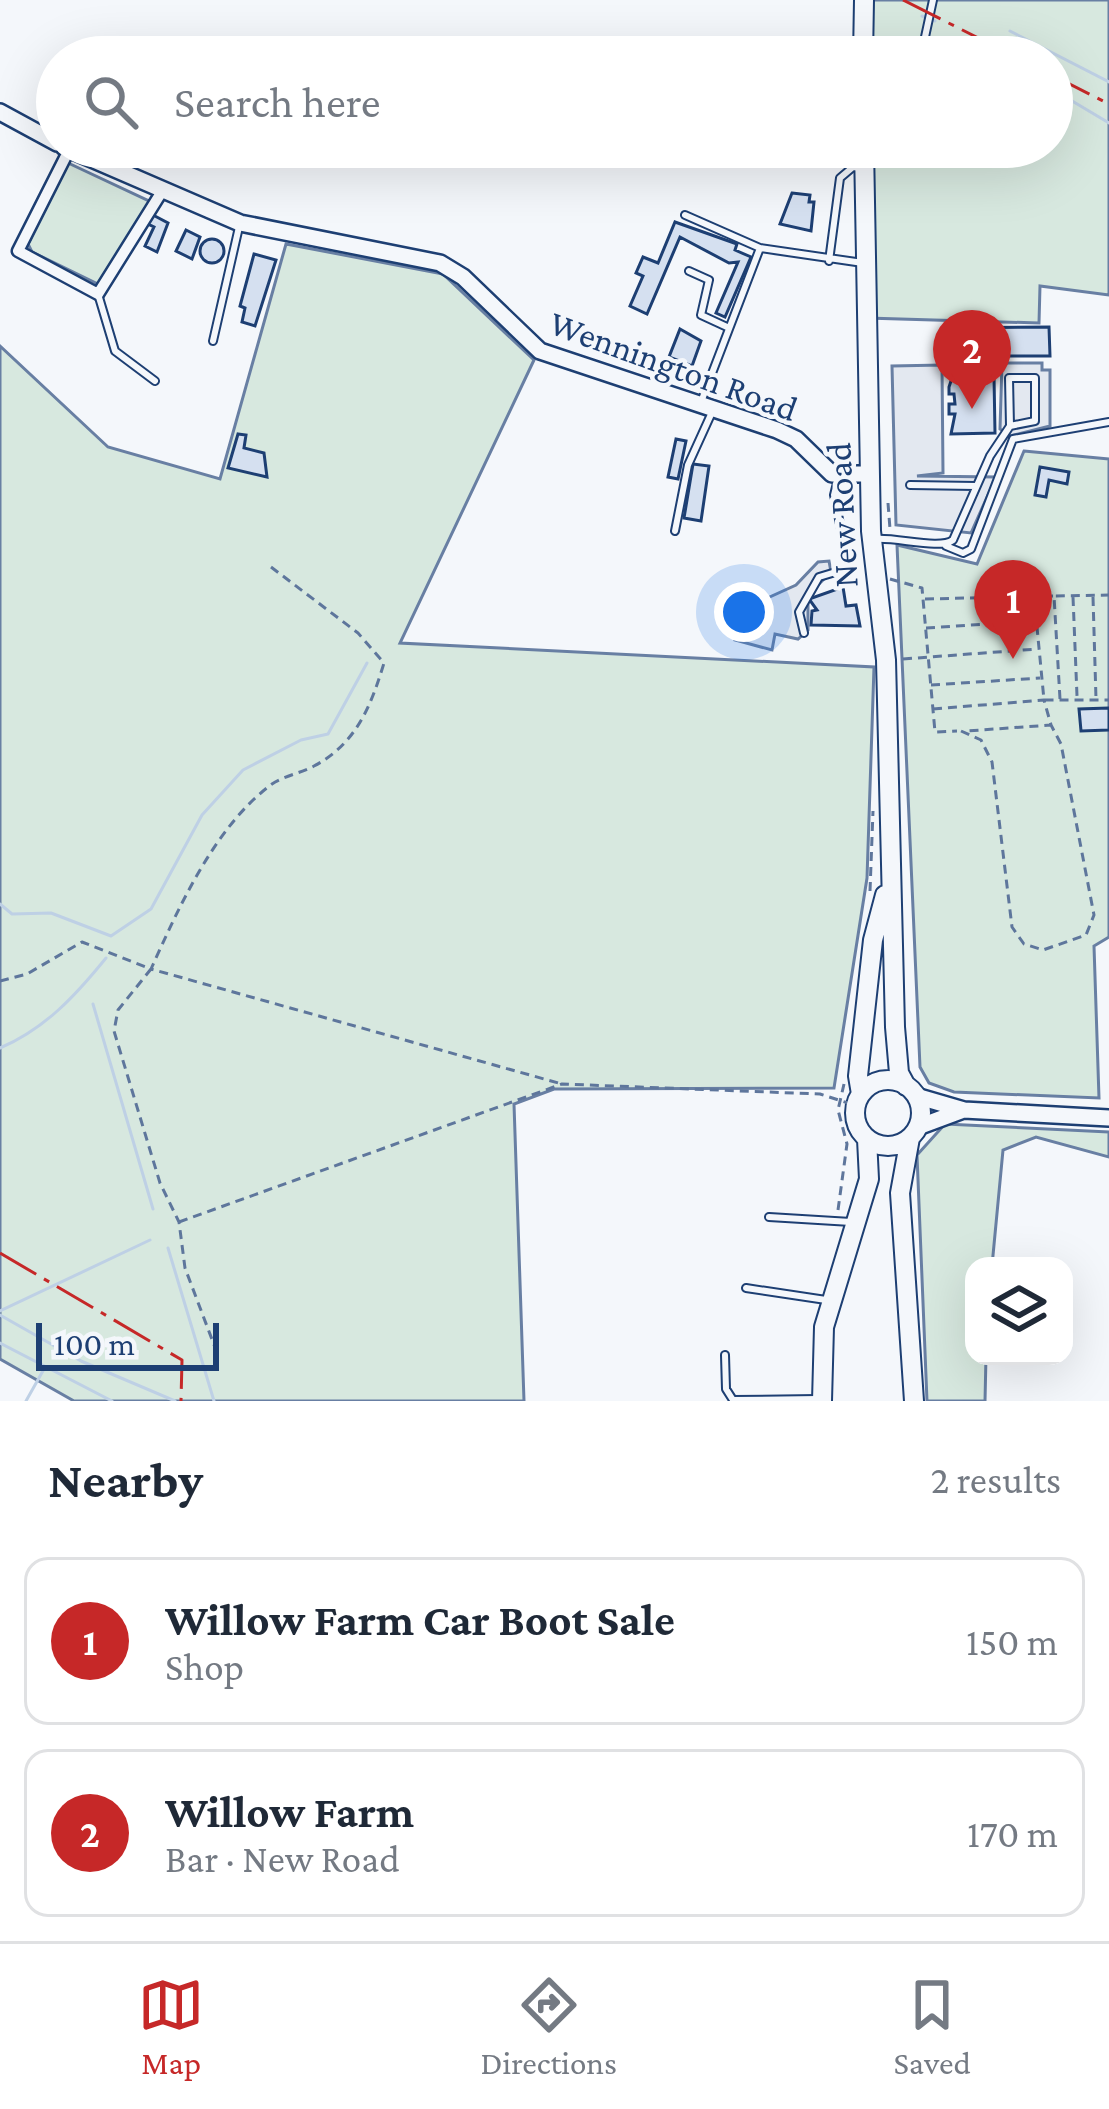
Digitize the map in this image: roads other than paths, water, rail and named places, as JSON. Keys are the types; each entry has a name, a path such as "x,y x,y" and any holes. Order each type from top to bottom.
{"main road":[{"path":"863,36 864,0"},
{"name":"Wennington Road","path":"0,112 36,131"},
{"name":"Wennington Road","path":"109,168 240,224 440,263 464,277 528,345 796,439 839,476"},
{"name":"New Road","path":"865,168 870,474 882,538 876,578 886,660 895,1027 899,1072 911,1091"},
{"path":"839,476 870,474"},
{"name":"New Road","path":"852,1100 873,940 890,879"},
{"path":"822,1400 829,1301 869,1179 867,1139 857,1125 852,1100 877,1082 964,1110 1109,1118"},
{"path":"911,1091 914,1132 900,1193 914,1401"},
{"path":"867,1139 889,1146 964,1110"}],"street":[{"path":"54,168 18,250 98,294 161,193"}],"lane":[{"path":"926,36 933,0"},
{"path":"829,261 840,178 852,168"},
{"path":"685,215 760,248 867,263"},
{"path":"213,341 240,224"},
{"path":"675,531 688,465 727,327 760,248"},
{"path":"689,271 709,280 701,315 727,327"},
{"path":"98,294 118,356 155,381"},
{"path":"946,546 1010,426 1009,378 1035,378 1035,421 1010,426"},
{"path":"882,538 946,546 963,553 971,549 1013,439 1109,422"},
{"path":"803,633 799,612 819,577 849,568 834,495 839,476"},
{"path":"910,485 976,486"},
{"path":"769,1217 855,1222"},
{"path":"746,1288 829,1301"},
{"path":"725,1355 726,1389 733,1400 822,1400"}],"waterway":[{"path":"922,16 935,21"},
{"path":"1010,31 1020,36"},
{"path":"1073,63 1109,82"},
{"path":"1073,102 1109,123"},
{"path":"0,904 12,914 51,913 111,936 151,909 202,815 243,770 301,740 328,734 367,663"},
{"path":"0,1048 59,1010 106,958"},
{"path":"93,1004 153,1209"},
{"path":"0,1311 150,1240"},
{"path":"168,1248 214,1401"},
{"path":"0,1315 81,1361 175,1401"},
{"path":"0,1343 112,1401"},
{"path":"26,1401 44,1369"}],"place":[{"name":"Willow Farm","path":"972,409"},
{"name":"Willow Farm Car Boot Sale","path":"1013,659"}]}
